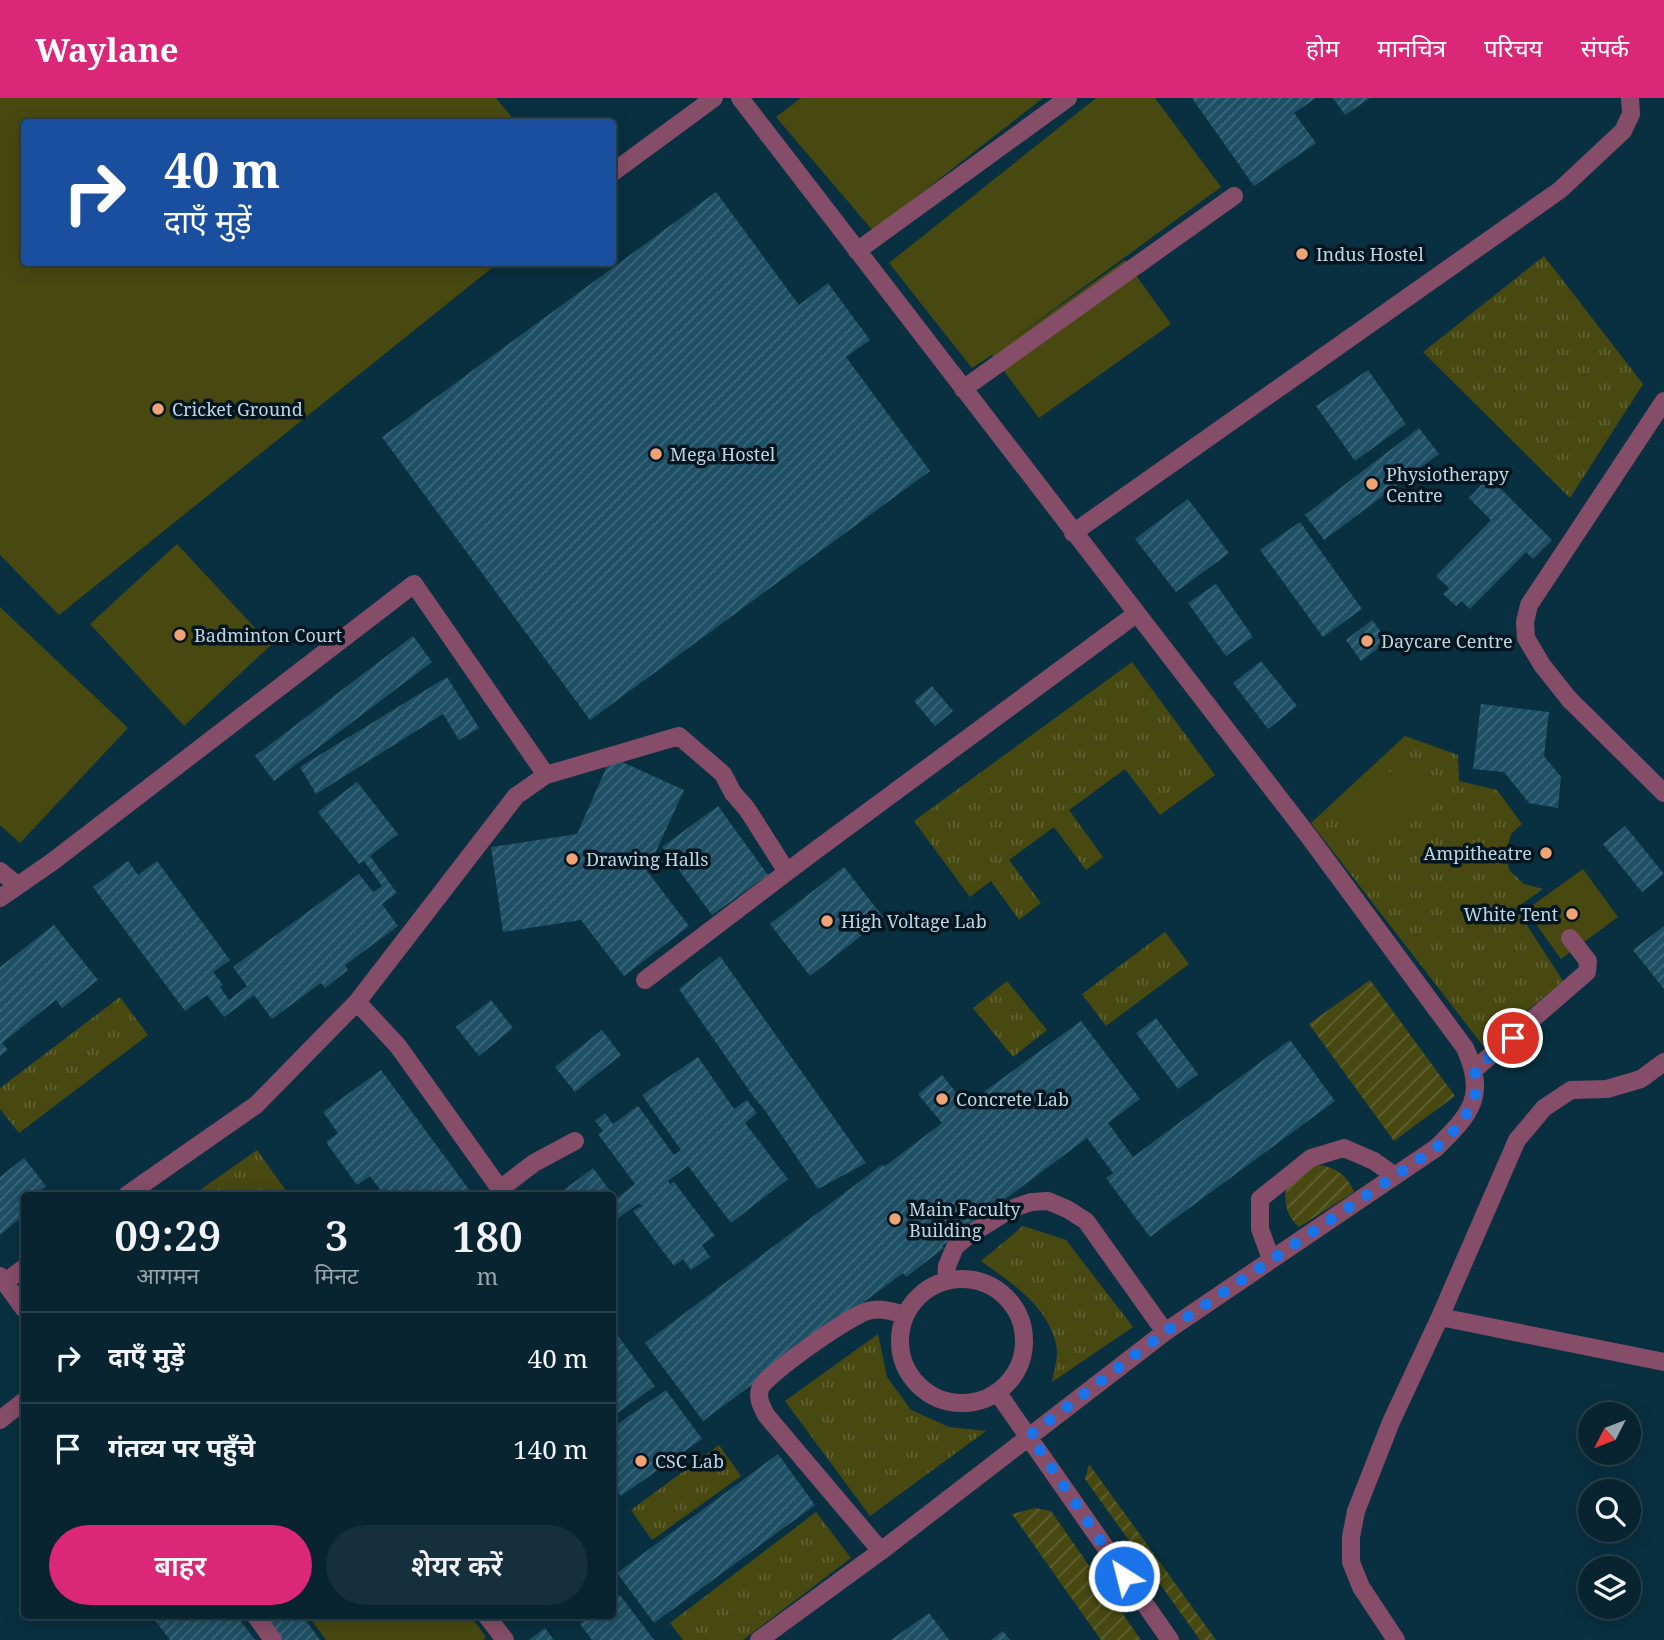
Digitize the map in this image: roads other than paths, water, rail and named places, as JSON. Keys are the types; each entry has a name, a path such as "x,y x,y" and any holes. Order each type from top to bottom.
{"street":[{"path":"616,170 714,98"},
{"path":"740,98 1318,849 1465,1048 1475,1069 1475,1098 1461,1124 1436,1148 1165,1332 881,1551 759,1640"},
{"path":"857,251 1068,98"},
{"path":"1073,533 1560,190 1623,131 1631,114 1630,98"},
{"path":"962,389 1234,196"},
{"path":"1664,401 1529,605 1525,622 1526,638 1542,666 1569,699 1664,793"},
{"path":"0,898 51,862 414,584 546,775"},
{"path":"645,980 1136,614"},
{"path":"131,1192 256,1105 357,1002 516,796 546,775 679,736 723,774 787,872"},
{"path":"0,871 17,885"},
{"path":"1475,1069 1587,972 1588,961 1570,938"},
{"path":"357,1002 398,1046 500,1189 534,1163 575,1141"},
{"path":"1396,1640 1361,1587 1351,1562 1350,1537 1356,1511 1371,1470 1517,1140 1544,1108 1571,1090 1606,1089 1641,1079 1664,1062"},
{"path":"1271,1259 1260,1229 1260,1199 1311,1158 1344,1148 1374,1161 1395,1176"},
{"path":"946,1280 947,1266 955,1247 969,1235 1011,1209 1031,1202 1048,1201 1067,1209 1086,1222 1165,1332"},
{"path":"21,1270 2,1279 21,1305"},
{"path":"963,1278 981,1282 997,1290 1010,1302 1019,1317 1023,1333 1019,1366 1010,1381 982,1400 949,1402 932,1395 917,1384 906,1368 900,1351 900,1332 905,1315 915,1299 929,1287 946,1280 963,1278"},
{"path":"881,1551 766,1415 759,1395 761,1387 782,1368 823,1337 864,1312 876,1309 905,1315"},
{"path":"1440,1317 1664,1362"},
{"path":"997,1392 1030,1435 1094,1533 1170,1640"},
{"path":"0,1420 21,1403"},
{"path":"258,1619 273,1640"},
{"path":"489,1619 505,1640"}],"place":[{"name":"Indus Hostel","path":"1302,254"},
{"name":"Cricket Ground","path":"158,409"},
{"name":"Mega Hostel","path":"656,454"},
{"name":"Physiotherapy Centre","path":"1372,484"},
{"name":"Badminton Court","path":"180,635"},
{"name":"Daycare Centre","path":"1367,641"},
{"name":"Ampitheatre","path":"1546,853"},
{"name":"Drawing Halls","path":"572,859"},
{"name":"White Tent","path":"1572,914"},
{"name":"High Voltage Lab","path":"827,921"},
{"name":"Concrete Lab","path":"942,1099"},
{"name":"Main Faculty Building","path":"895,1219"},
{"name":"CSC Lab","path":"641,1461"}]}
